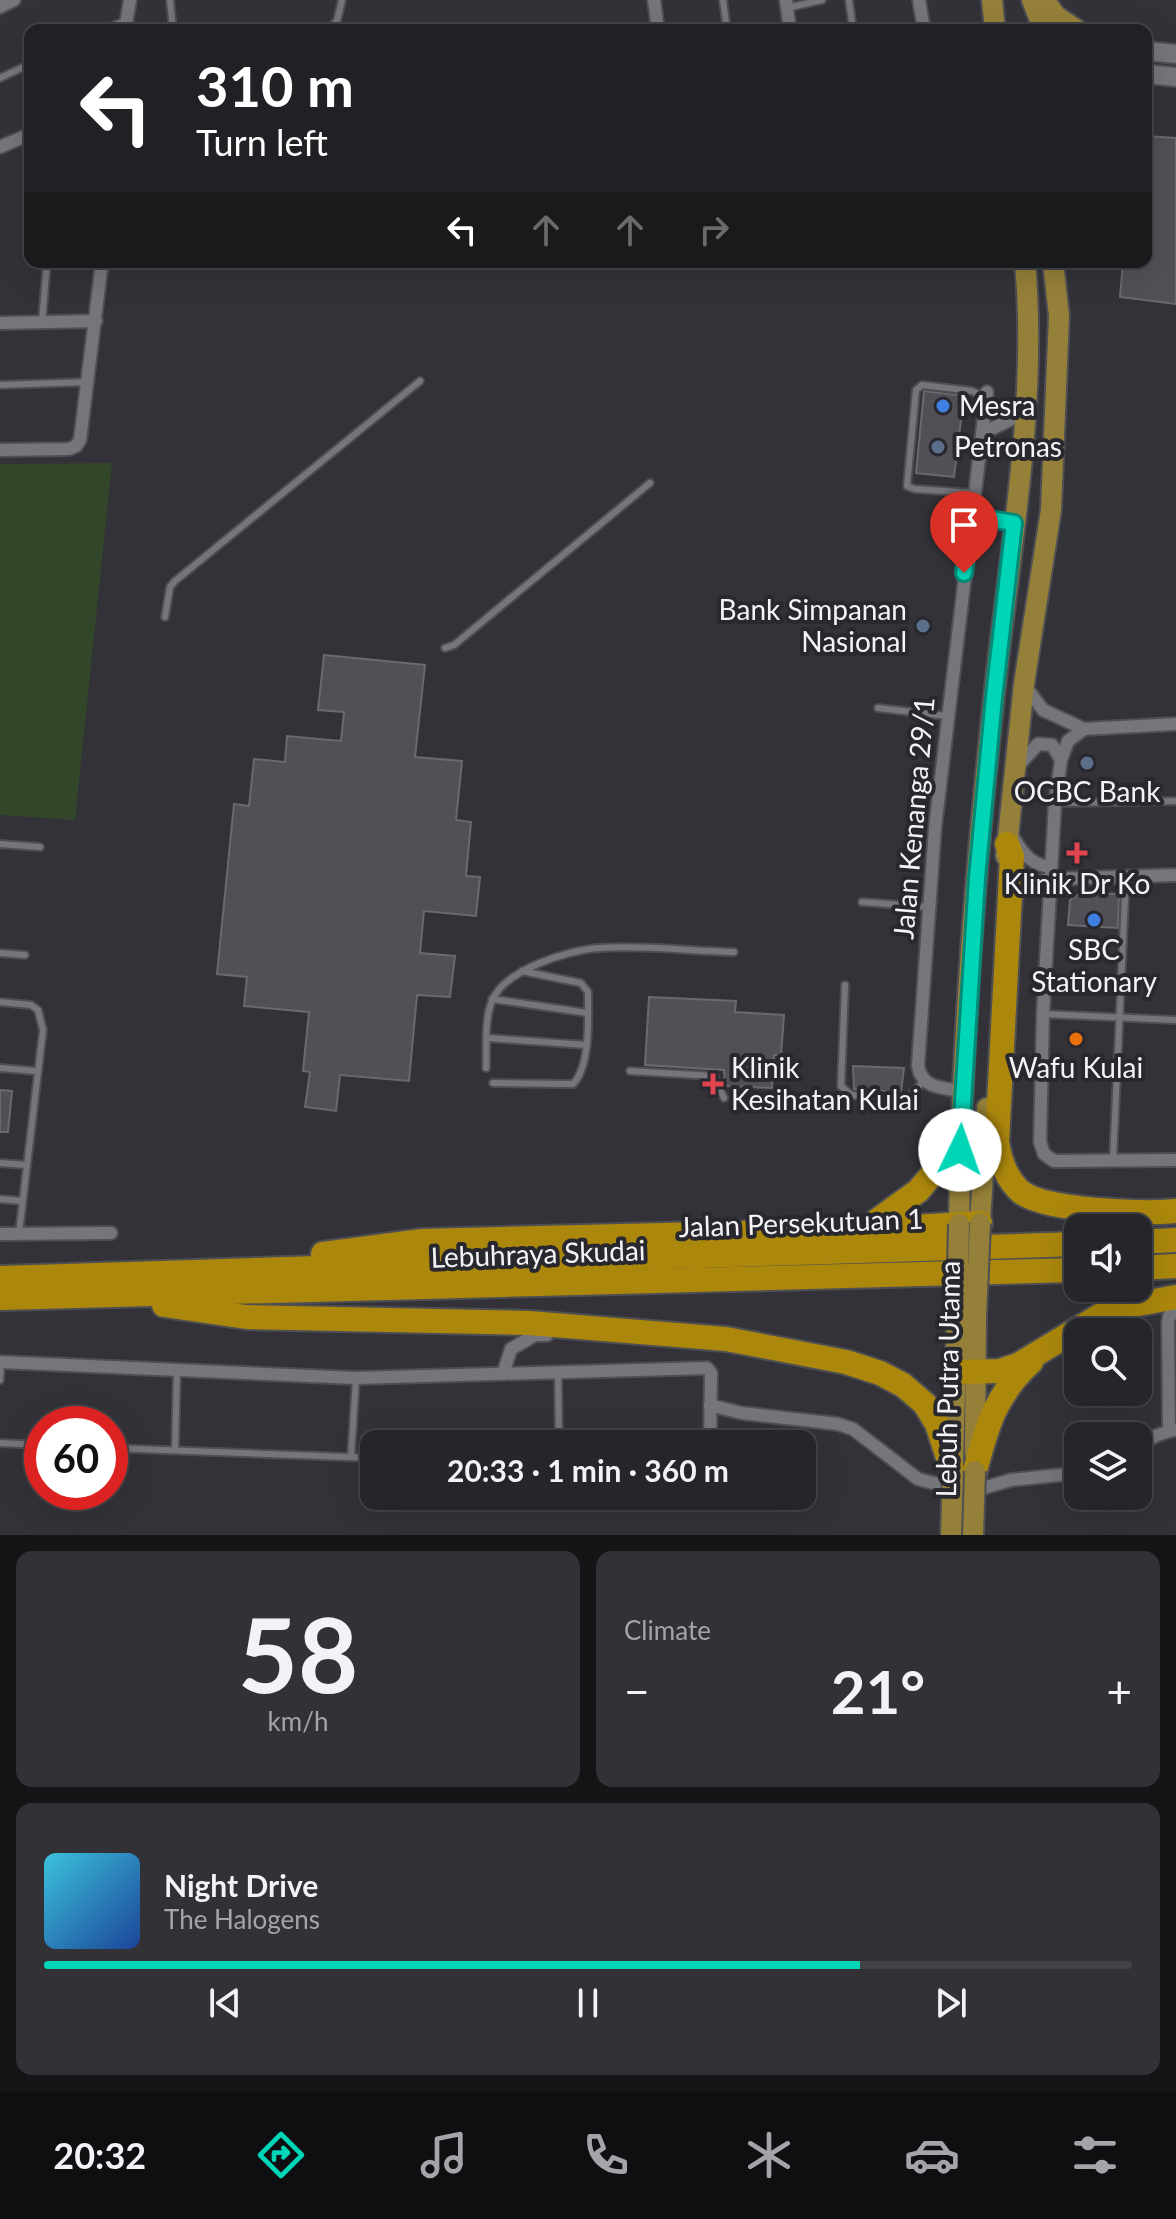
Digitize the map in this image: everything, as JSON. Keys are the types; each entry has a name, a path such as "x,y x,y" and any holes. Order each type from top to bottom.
{"highway":[{"path":"1008,837 1012,856 1011,906 997,1142 1000,1161 1008,1177 1022,1193 1062,1206 1176,1211"},
{"path":"864,1230 918,1191 941,1164 960,1125"},
{"path":"0,1278 190,1272 422,1241 864,1230 970,1224"},
{"path":"1152,1241 1176,1240"},
{"name":"Jalan Persekutuan 1","path":"190,1272 1064,1244"},
{"path":"1152,1267 1176,1266"},
{"name":"Lebuhraya Skudai","path":"0,1298 1064,1270"},
{"path":"103,1296 246,1317 529,1323 726,1339 846,1362 880,1373 903,1385 925,1404 964,1472"},
{"path":"966,1373 1000,1371 1018,1365 1111,1309 1175,1307"},
{"path":"964,1472 991,1415 1012,1380 1048,1347"}],"main road":[{"path":"1032,0 1042,24"},
{"path":"1044,0 1056,16 1068,24"},
{"path":"970,1224 960,1125 978,864 1026,412 1030,319 1026,268"},
{"path":"970,1224 1014,770 1051,510 1059,316 1054,268"},
{"name":"Lebuh Putra Utama","path":"970,1224 964,1472 973,1535"},
{"name":"Lebuh Putra Utama","path":"951,1535 964,1472"}],"street":[{"path":"0,7 14,0"},
{"path":"126,24 130,0"},
{"path":"654,0 657,24"},
{"path":"919,0 923,24"},
{"path":"786,4 789,24"},
{"path":"1152,52 1176,54"},
{"path":"1152,75 1176,77"},
{"path":"0,147 24,137"},
{"path":"0,450 69,449 80,440 101,268"},
{"path":"0,323 96,321"},
{"name":"Jalan Kenanga 29/1","path":"924,1081 918,1065 929,907 947,716 987,395"},
{"path":"983,433 1026,412"},
{"path":"971,516 1014,523"},
{"path":"1024,684 1043,710 1084,729 1176,724"},
{"path":"1084,729 1068,741 1061,760 1055,803 1043,1014 1040,1142 1044,1154 1054,1161 1176,1160"},
{"path":"1014,770 1038,744 1052,745 1061,760"},
{"path":"1008,837 1029,859 1051,873 1176,875"},
{"path":"1011,906 1018,893 1051,873"},
{"path":"924,1081 935,1087 963,1091"},
{"path":"0,1234 111,1233"},
{"path":"1152,1438 1172,1430 1172,1359 1168,1323 1175,1307"},
{"path":"503,1374 511,1349 535,1335 666,1335"},
{"path":"0,1362 356,1378 707,1368 711,1373 710,1430"},
{"path":"710,1405 741,1413 838,1424 853,1429 918,1479 961,1490 1011,1480 1064,1474"}],"lane":[{"path":"170,0 172,24"},
{"path":"334,24 342,0"},
{"path":"723,0 726,24"},
{"path":"786,4 822,0"},
{"path":"849,0 852,24"},
{"path":"0,78 24,67"},
{"path":"42,322 46,268"},
{"path":"165,617 170,587 175,581 420,381"},
{"path":"0,385 88,382"},
{"path":"974,493 907,486 916,390 922,385 987,395"},
{"path":"445,648 454,645 650,483"},
{"path":"878,708 947,716"},
{"path":"1055,803 1176,801"},
{"path":"0,844 40,847"},
{"path":"1113,1162 1126,876"},
{"path":"862,902 929,907"},
{"path":"486,1068 492,999 506,981 522,971 597,948 734,952"},
{"path":"0,953 25,955"},
{"path":"493,1083 573,1084 579,1077 587,1045 588,992 581,983 522,971"},
{"path":"845,985 841,1086 844,1091 851,1095 900,1100 908,1097 924,1081"},
{"path":"492,999 588,1013"},
{"path":"0,1002 31,1005 38,1010 43,1030 19,1234"},
{"path":"1043,1014 1176,1020"},
{"path":"488,1038 587,1045"},
{"path":"0,1068 36,1071"},
{"path":"630,1071 714,1076 724,1098"},
{"path":"0,1163 27,1165"},
{"path":"0,1199 22,1201"},
{"path":"0,1362 0,1380"},
{"path":"175,1450 177,1370"},
{"path":"558,1373 559,1430"},
{"path":"351,1457 356,1378"},
{"path":"0,1443 24,1444"},
{"path":"128,1449 360,1457"}],"green space":[{"path":"112,463 75,820 0,815 0,464"}],"building":[{"path":"1152,136 1176,138 1176,304 1120,297 1122,268 1152,268"},
{"name":"Petronas","path":"924,391 964,396 954,477 916,473"},
{"path":"324,655 425,665 415,757 462,761 456,820 471,822 466,876 480,877 476,916 424,911 420,953 455,956 450,997 417,995 409,1081 340,1075 336,1111 305,1107 310,1072 303,1071 309,1012 244,1006 247,977 217,974 234,804 249,806 254,759 285,762 287,736 341,741 344,712 318,710"},
{"path":"1081,893 1119,894 1118,928 1068,925 1070,900"},
{"path":"649,997 736,1001 735,1012 784,1015 781,1055 774,1055 772,1088 725,1086 724,1070 645,1065"},
{"path":"853,1066 904,1068 901,1093 854,1089"},
{"path":"0,1090 12,1091 8,1132 0,1132"}],"place":[{"name":"Mesra","path":"943,406"},
{"name":"Petronas","path":"938,447"},
{"name":"Bank Simpanan Nasional","path":"923,626"},
{"name":"OCBC Bank","path":"1087,763"},
{"name":"Klinik Dr Ko","path":"1077,853"},
{"name":"SBC Stationary","path":"1094,920"},
{"name":"Wafu Kulai","path":"1076,1039"},
{"name":"Klinik Kesihatan Kulai","path":"713,1084"}],"route":[{"path":"960,1150 977,878 1014,523 971,516 964,573"}]}
